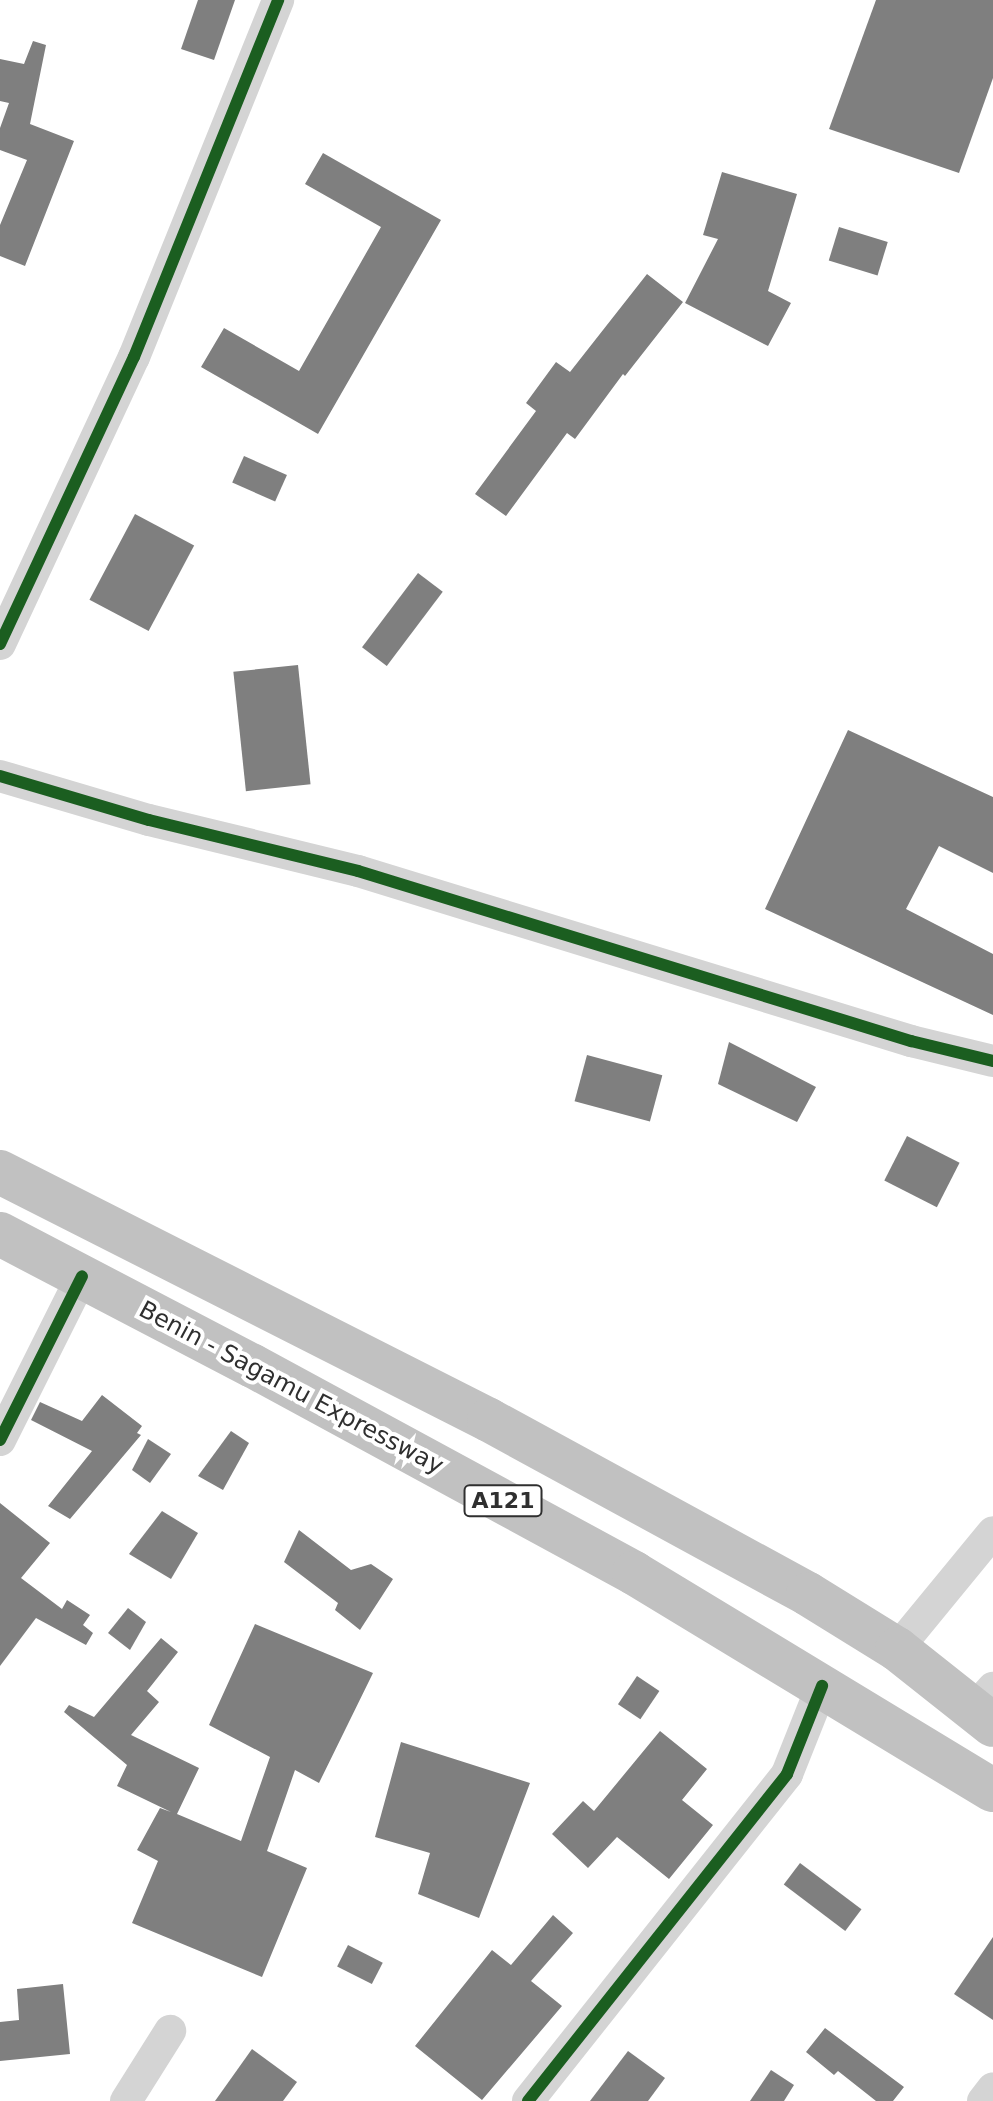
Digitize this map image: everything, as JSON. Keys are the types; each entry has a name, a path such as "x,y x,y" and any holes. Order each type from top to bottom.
{"highway":[{"name":"A121","path":"0,1172 489,1420 808,1594 986,1707"},
{"name":"Benin - Sagamu Expressway","path":"0,1234 634,1573 993,1790"}],"street":[{"path":"0,644 134,357 278,0"},
{"path":"0,776 149,820 358,871 911,1041 993,1061"},
{"path":"0,1440 82,1276"},
{"path":"897,1649 993,1532"},
{"path":"528,2101 787,1774 822,1686"},
{"path":"126,2101 170,2031"},
{"path":"983,2101 993,2088"}],"building":[{"path":"198,0 235,0 214,60 181,49"},
{"path":"876,0 993,0 993,78 959,173 829,129"},
{"path":"33,41 46,45 30,124 74,141 25,266 0,256 0,225 27,160 0,150 0,128 9,103 0,101 0,59 24,64"},
{"path":"323,153 441,220 318,434 201,367 224,328 299,371 381,227 305,184"},
{"path":"722,172 797,194 768,291 791,303 768,346 685,303 718,239 703,235"},
{"path":"839,227 888,242 878,275 829,260"},
{"path":"647,274 683,302 625,376 623,374 575,439 567,433 506,516 475,494 536,411 526,403 556,362 570,372"},
{"path":"244,456 287,475 275,502 232,482"},
{"path":"135,514 194,545 149,631 89,600"},
{"path":"418,573 443,592 387,666 362,647"},
{"path":"298,665 311,784 246,791 233,672"},
{"path":"848,730 993,797 993,873 939,846 906,909 993,954 993,1015 765,909"},
{"path":"729,1042 816,1087 797,1122 718,1084"},
{"path":"587,1055 662,1075 650,1122 575,1101"},
{"path":"907,1136 960,1163 937,1207 884,1181"},
{"path":"102,1395 142,1426 137,1433 141,1435 70,1519 48,1506 92,1451 31,1420 40,1402 82,1421"},
{"path":"231,1431 249,1443 223,1490 198,1476"},
{"path":"148,1439 171,1454 150,1483 132,1470"},
{"path":"0,1503 50,1543 21,1578 62,1609 67,1600 90,1615 83,1625 93,1633 86,1645 36,1618 0,1666"},
{"path":"162,1511 198,1533 171,1579 129,1554"},
{"path":"299,1530 351,1570 371,1564 393,1579 360,1630 335,1610 338,1603 284,1562"},
{"path":"128,1608 146,1622 130,1650 108,1633"},
{"path":"255,1624 373,1673 319,1783 295,1770 267,1851 307,1868 262,1977 132,1923 158,1861 137,1850 160,1808 171,1812 117,1786 127,1765 64,1712 69,1705 94,1717 161,1638 178,1652 147,1691 159,1702 131,1735 199,1768 177,1814 241,1841 270,1757 209,1725"},
{"path":"637,1676 659,1691 640,1719 618,1704"},
{"path":"660,1731 707,1769 682,1800 713,1825 669,1879 617,1837 588,1868 552,1834 583,1801 594,1811"},
{"path":"401,1742 530,1783 479,1918 418,1894 430,1853 375,1837"},
{"path":"800,1863 861,1909 845,1931 784,1885"},
{"path":"553,1915 573,1933 531,1981 562,2006 482,2100 415,2046 492,1950 511,1965"},
{"path":"993,1937 993,2020 954,1994"},
{"path":"348,1945 383,1963 372,1984 337,1966"},
{"path":"63,1984 70,2054 0,2061 0,2022 19,2020 17,1989"},
{"path":"825,2028 904,2087 893,2101 876,2101 838,2071 834,2075 806,2052"},
{"path":"252,2049 297,2082 283,2101 215,2101"},
{"path":"628,2051 665,2078 648,2101 590,2101"},
{"path":"771,2070 794,2085 784,2101 750,2101"}],"cycle path":[{"path":"0,644 134,357 278,0"},
{"path":"0,776 149,820 358,871 911,1041 993,1061"},
{"path":"0,1440 82,1276"},
{"path":"528,2101 787,1774 822,1686"}]}
